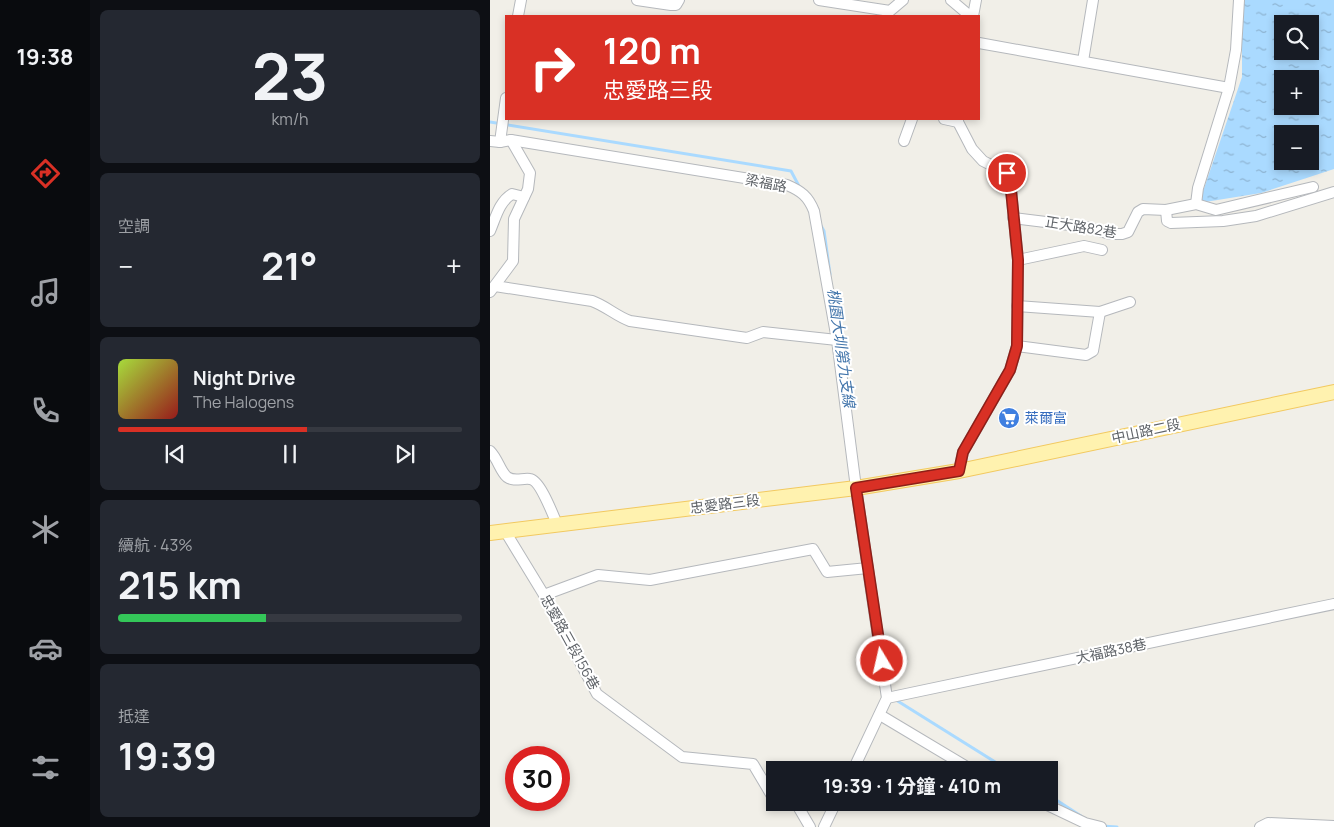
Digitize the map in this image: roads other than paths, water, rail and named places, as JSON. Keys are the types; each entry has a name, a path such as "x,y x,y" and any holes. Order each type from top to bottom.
{"main road":[{"name":"中山路二段","path":"959,471 1334,392"},
{"name":"忠愛路三段","path":"490,533 858,488 959,471"}],"street":[{"path":"518,15 521,0"},
{"path":"637,0 671,5 676,5 680,0"},
{"path":"819,0 890,11 903,0"},
{"path":"951,0 970,15"},
{"path":"971,15 976,0"},
{"path":"1083,61 1093,0"},
{"path":"1196,204 1198,188 1229,88 1236,50 1239,0"},
{"path":"980,43 1229,88"},
{"path":"495,142 505,102"},
{"path":"904,141 912,120"},
{"path":"958,120 972,149 983,161 1007,173 1010,180 1018,260 1017,346 1010,370 963,452 959,471"},
{"path":"492,289 513,262 514,219 528,189 530,173 512,140"},
{"name":"梁福路","path":"495,142 512,140 787,186 801,192 810,200 814,211 837,340 887,698"},
{"path":"1314,187 1216,210 1196,204 1166,210 1167,221 1170,223 1223,221 1256,216 1334,192"},
{"path":"490,231 500,206 509,195 524,197"},
{"name":"正大路82巷","path":"1013,218 1086,227 1110,234 1122,234 1128,232 1138,212 1143,210 1166,210"},
{"path":"1018,260 1084,246 1102,250"},
{"path":"492,289 592,301 604,306 621,318 630,321 746,338 763,332 837,340"},
{"path":"1016,306 1100,312 1130,302"},
{"path":"1017,346 1086,355 1093,351 1100,312"},
{"path":"490,451 497,458 504,475 510,479 530,479 537,483 558,524"},
{"name":"忠愛路三段156巷","path":"505,531 544,595 597,694 682,757 753,764 766,786"},
{"path":"544,595 598,575 650,580 813,549 827,572 868,568"},
{"name":"大福路38巷","path":"887,698 1334,604"},
{"path":"857,761 887,698"},
{"path":"880,715 957,761"},
{"path":"1058,810 1085,823 1101,827"},
{"path":"801,811 810,827"},
{"path":"824,827 832,811"},
{"path":"1260,827 1268,823 1334,826"}],"water":[{"path":"1242,0 1334,0 1334,169 1261,193 1199,203 1242,77"}],"waterway":[{"name":"桃園大圳第九支線","path":"490,122 791,171 800,188"},
{"name":"桃園大圳第九支線","path":"820,224 824,231 830,274"},
{"name":"桃園大圳第九支線","path":"896,700 994,761"},
{"name":"桃園大圳第九支線","path":"1058,801 1081,816"},
{"name":"桃園大圳第九支線","path":"1102,826 1117,827"}],"place":[{"name":"萊爾富","path":"1009,418"}]}
